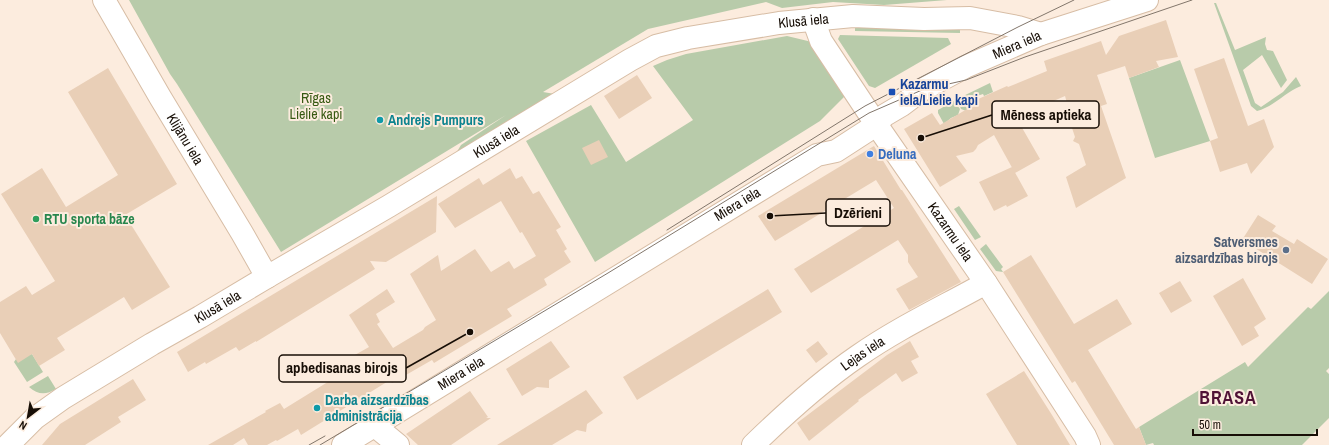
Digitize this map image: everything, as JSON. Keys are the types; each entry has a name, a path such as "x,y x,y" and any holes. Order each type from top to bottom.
{"street":[{"name":"Klijānu iela","path":"104,0 160,97 242,232 267,277"},
{"name":"Miera iela","path":"343,445 377,435 817,155 836,151 863,134 885,115 928,87 965,67 1041,34 1147,0"},
{"name":"Klusā iela","path":"8,445 35,418 63,398 152,344 389,206 630,60 656,46 688,38 728,31 813,19 853,16 924,19 970,18 1018,27 1041,34"},
{"name":"Kazarmu iela","path":"813,19 821,41 876,124 986,283 1085,436 1089,445"},
{"name":"Lejas iela","path":"753,445 821,383 858,356 887,338 986,283"},
{"path":"377,435 398,445"}],"green space":[{"name":"Rīgas Lielie kapi","path":"129,0 947,0 884,5 833,2 782,8 766,2 648,29 543,92 555,94 452,160 461,145 506,115 281,252 170,74"},
{"path":"1214,3 1216,3 1235,50 1266,37 1265,44 1267,50 1273,51 1287,80 1281,88 1262,55 1243,70 1255,103 1261,107 1283,92 1296,77 1301,86 1263,109 1257,111 1251,106"},
{"path":"855,26 960,30 960,33 855,31"},
{"path":"840,35 948,38 951,44 875,88 869,86 838,39"},
{"path":"787,36 812,42 847,94 820,121 595,262 526,141 591,105 626,162 693,120 653,66 686,54"},
{"path":"1180,60 1210,141 1155,158 1129,78"},
{"path":"990,83 993,92 984,96 983,94 977,96 974,98 975,101 965,105 969,112 961,109 957,99"},
{"path":"954,101 960,109 958,115 951,118 944,124 938,110"},
{"path":"959,206 981,237 975,240 954,209"},
{"path":"986,244 1003,267 1001,269 1003,272 996,271 980,249"},
{"path":"1329,291 1329,368 1326,371 1329,374 1329,418 1302,445 1154,445 1153,443 1146,445 1139,427 1245,362 1248,367 1308,307 1311,309"},
{"path":"32,354 43,372 27,382 14,362 16,359"},
{"path":"48,376 56,389 45,393 39,393 29,387"}],"building":[{"path":"1166,20 1178,57 1156,61 1159,67 1129,78 1125,66 1097,75 1107,104 1101,106 1126,178 1076,208 1066,177 1086,165 1079,144 1073,141 1075,137 1071,125 1073,124 1065,96 1026,113 1026,115 1017,119 1040,159 1015,173 994,135 978,145 973,152 956,156 967,171 940,187 904,129 932,113 940,125 967,109 965,105 1007,86 1008,87 1047,71 1044,61 1101,41 1106,55 1119,36"},
{"path":"1224,58 1248,126 1264,119 1274,147 1251,174 1247,163 1220,172 1210,141 1218,138 1194,69"},
{"path":"108,68 177,184 125,215 170,287 132,310 124,297 57,338 65,350 39,366 32,354 18,363 0,333 0,302 26,286 32,295 55,281 1,194 42,168 66,207 118,175 68,92"},
{"path":"637,75 652,98 619,119 604,96"},
{"path":"599,140 608,157 591,165 582,148"},
{"path":"874,146 961,282 909,310 896,289 918,277 908,262 908,255 898,240 811,293 794,269 894,208 876,180 775,241 758,216"},
{"path":"1012,167 1028,196 1007,207 1006,205 994,211 979,182"},
{"path":"510,168 516,179 522,176 533,194 539,191 561,227 556,230 567,249 564,251 571,262 544,279 547,285 507,309 512,316 434,363 432,360 392,383 390,380 301,435 298,429 267,445 248,445 244,438 233,445 208,445 280,403 284,409 331,380 330,377 350,367 346,360 369,347 349,315 387,289 395,302 376,314 380,322 377,324 393,348 423,330 436,320 410,274 438,255 441,271 475,249 491,272 509,261 514,269 536,256 501,201 455,228 438,204 479,178 483,185"},
{"path":"437,196 436,232 386,262 370,261 375,269 256,342 239,351 236,347 206,364 205,362 188,372 177,352"},
{"name":"Satversmes aizsardzības birojs","path":"1258,215 1276,226 1272,231 1294,244 1297,239 1328,259 1312,284 1242,240"},
{"path":"1031,255 1074,324 1117,299 1132,324 1088,350 1136,429 1139,427 1146,445 1114,445 1075,381 1072,383 1003,272"},
{"path":"1243,278 1266,319 1254,327 1259,336 1242,346 1213,296"},
{"path":"1180,281 1192,301 1171,313 1159,293"},
{"path":"768,289 782,312 637,400 623,377"},
{"path":"551,341 570,367 549,380 549,388 537,387 522,396 506,369"},
{"path":"818,341 828,354 816,363 806,350"},
{"path":"910,341 919,357 911,361 918,373 902,382 896,373 858,400 859,401 809,441 797,423 887,355"},
{"path":"1024,371 1070,445 1017,445 986,394"},
{"path":"133,379 146,400 118,417 121,422 85,445 42,445 60,424"},
{"path":"586,390 603,413 587,424 586,432 577,430 552,445 497,445"},
{"path":"470,391 488,417 486,418 491,418 451,445 418,445 406,434"}],"tram line":[{"path":"667,230 865,106 1018,27 1074,0"},
{"path":"320,445 608,273 869,113 922,90 966,80 1025,57 1192,0"},
{"path":"309,445 325,436"}],"place":[{"name":"Kazarmu iela/Lielie kapi","path":"892,92"},
{"name":"Andrejs Pumpurs","path":"380,120"},
{"name":"Mēness aptieka","path":"921,138"},
{"name":"Deluna","path":"870,154"},
{"name":"Dzērieni","path":"770,216"},
{"name":"RTU sporta bāze","path":"36,219"},
{"name":"Satversmes aizsardzības birojs","path":"1286,250"},
{"name":"apbedisanas birojs","path":"470,332"},
{"name":"Darba aizsardzības administrācija","path":"317,408"}],"district":[{"name":"BRASA","path":"1228,398"}]}
